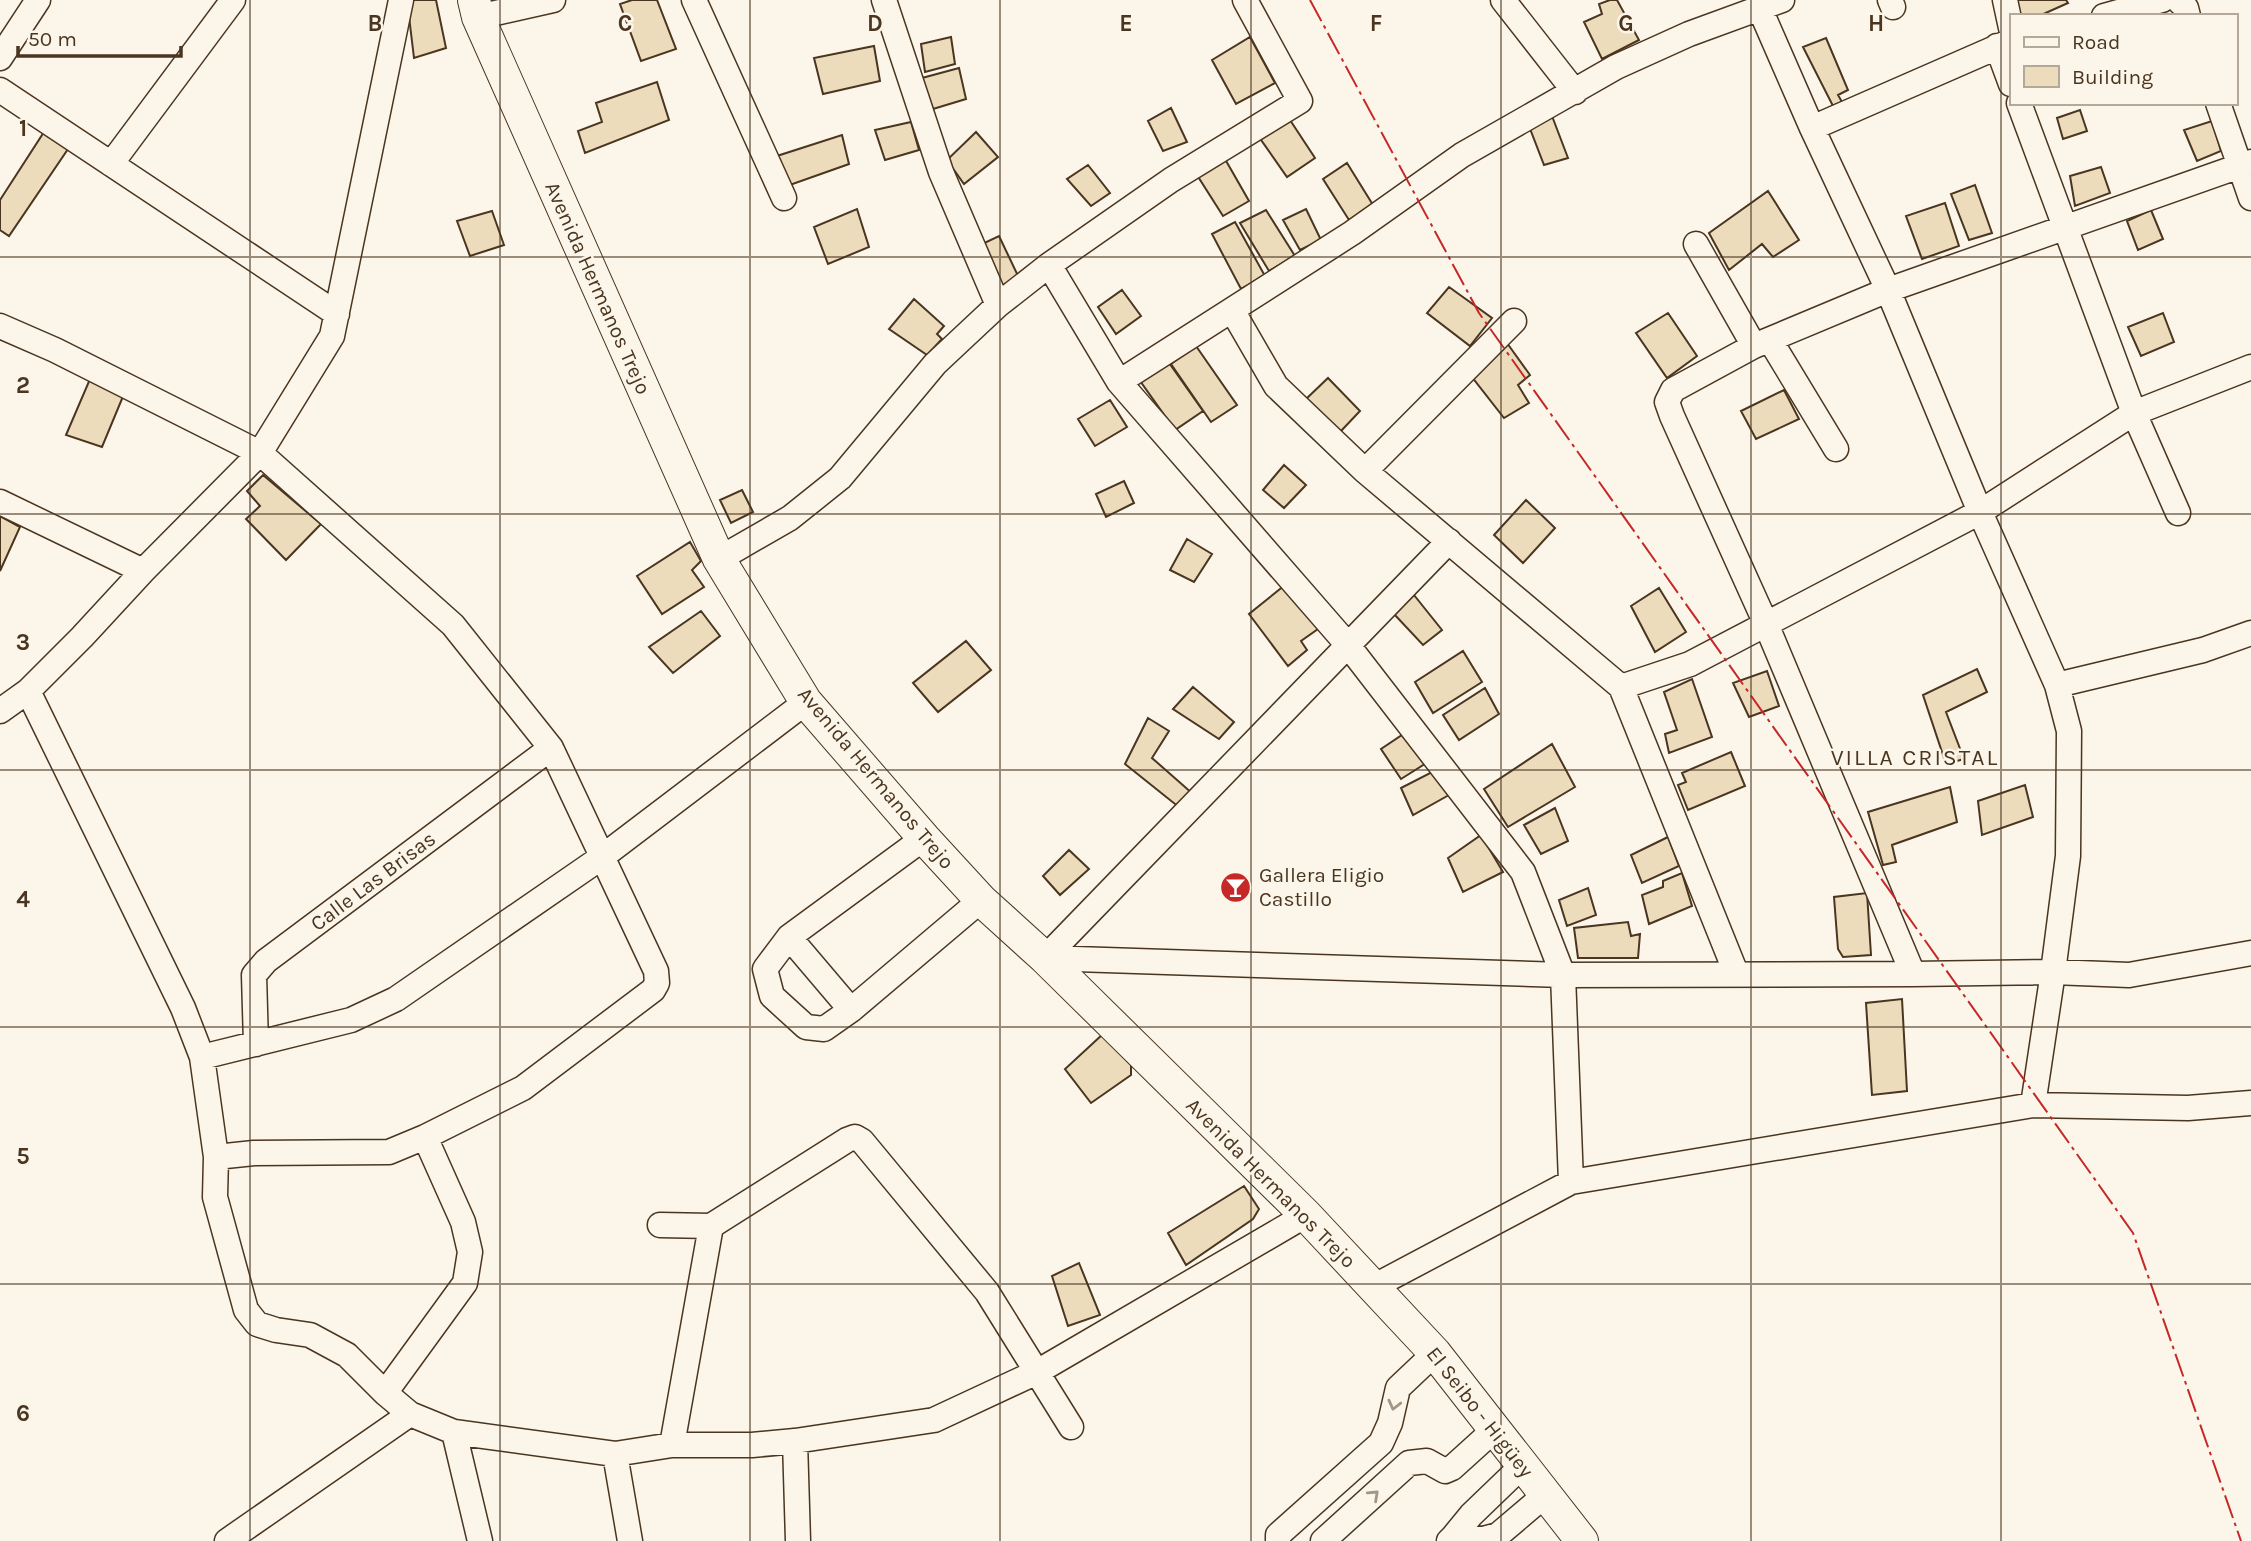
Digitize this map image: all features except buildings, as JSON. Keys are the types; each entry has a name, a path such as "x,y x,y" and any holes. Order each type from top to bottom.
{"main road":[{"name":"Avenida Hermanos Trejo","path":"476,8 719,559 806,702 981,900 1045,958 1306,1215 1373,1287"},
{"name":"El Seibo - Higüey","path":"1373,1287 1435,1353 1581,1541"}],"street":[{"path":"0,58 38,0"},
{"path":"111,163 233,0"},
{"path":"1,708 28,691 260,453 332,336 401,0"},
{"path":"476,8 553,0"},
{"path":"694,0 784,198"},
{"path":"884,0 941,172 998,305"},
{"path":"719,559 790,518 840,478 935,364 998,305 1049,265 1171,180 1300,100 1245,0"},
{"path":"1503,0 1575,92"},
{"path":"2005,0 2010,75"},
{"path":"2111,14 2162,0"},
{"path":"1119,382 1352,233 1462,155 1616,67 1677,40 1771,5 1812,128 1888,290 1980,512 2057,685 2069,732 2068,856 2033,1105"},
{"path":"1812,128 2006,38"},
{"path":"0,90 337,314"},
{"path":"2020,105 2134,412 2178,513"},
{"path":"2219,105 2245,164 2251,198"},
{"path":"1913,974 1766,624 1667,402 1673,390 1762,343 1888,290 2245,164"},
{"path":"1696,244 1836,449"},
{"path":"1049,265 1119,382 1347,644 1523,872 1563,975 1571,1182"},
{"path":"1232,310 1276,386 1365,471 1620,687 1737,974"},
{"path":"1365,471 1514,321"},
{"path":"0,326 55,350 260,453 453,625 551,748 656,971 657,983 653,990 523,1087 425,1137 389,1152 254,1153 216,1157"},
{"path":"1620,687 1690,664 1980,512 2134,412 2251,367"},
{"path":"0,502 143,571"},
{"path":"1045,958 1449,541"},
{"path":"2057,685 2203,650 2251,633"},
{"path":"28,691 183,1008 202,1057 216,1157 215,1197 246,1310 257,1324 310,1335 347,1355 385,1394 410,1414 454,1432 615,1454 672,1445 752,1445 795,1441 934,1420 1037,1372 1306,1215"},
{"path":"202,1057 351,1020 396,999 602,858 806,702"},
{"name":"Calle Las Brisas","path":"256,1044 254,975 266,961 551,748"},
{"path":"924,838 789,937 765,970 772,996 806,1027 824,1029 851,1010 981,900"},
{"path":"789,937 851,1010"},
{"path":"1045,958 1563,975 2053,972 2129,975 2251,953"},
{"path":"1373,1287 1571,1182 2033,1105 2188,1108 2251,1102"},
{"path":"385,1394 465,1283 470,1252 463,1223 425,1137"},
{"path":"660,1225 711,1226 847,1139 855,1137 862,1141 987,1292 1071,1427"},
{"path":"672,1445 711,1226"},
{"path":"1278,1541 1278,1535 1381,1443 1390,1423 1398,1388 1435,1353"},
{"path":"239,1538 410,1414"},
{"path":"1323,1541 1409,1464 1427,1461 1445,1471 1452,1468 1494,1430"},
{"path":"454,1432 480,1541"},
{"path":"795,1441 798,1541"},
{"path":"1381,1443 1400,1471"},
{"path":"615,1454 630,1541"},
{"path":"1451,1539 1471,1515 1522,1465"},
{"path":"1451,1539 1483,1539 1498,1535 1545,1494"}],"power":[{"path":"1310,0 1479,313 2133,1233 2241,1541"}],"place":[{"name":"Gallera Eligio Castillo","path":"1236,887"}],"district":[{"name":"VILLA CRISTAL","path":"1915,757"}]}
